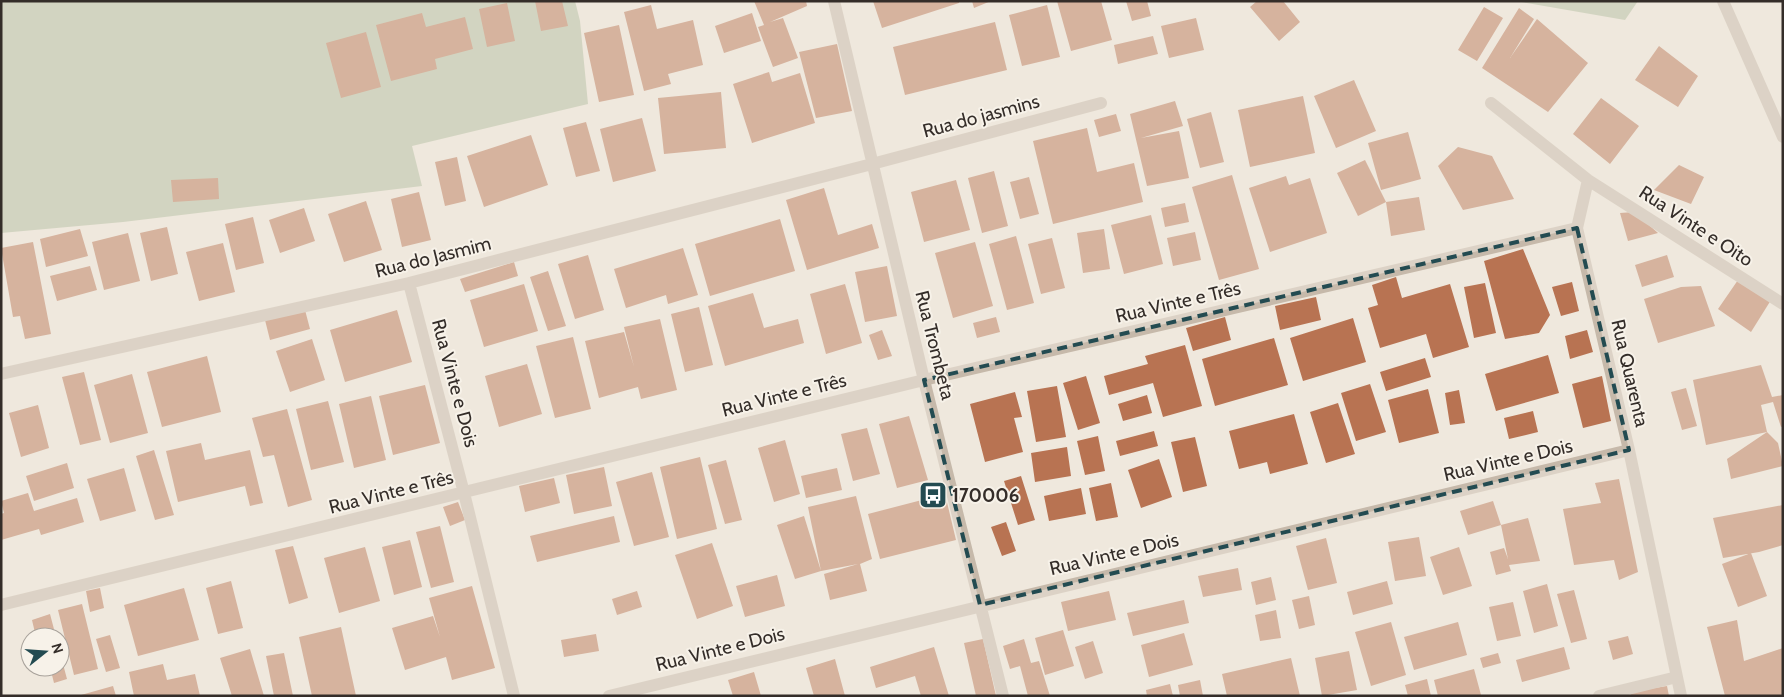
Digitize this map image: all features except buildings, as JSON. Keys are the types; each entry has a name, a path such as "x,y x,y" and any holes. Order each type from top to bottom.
{"street":[{"name":"Rua Trombeta","path":"834,1 924,380 1003,696"},
{"path":"1723,1 1783,137"},
{"name":"Rua do jasmins","path":"872,164 1101,103"},
{"path":"1492,103 1588,180"},
{"name":"Rua do Jasmim","path":"1,374 409,283 872,164"},
{"name":"Rua Quarenta","path":"1588,180 1577,228 1629,450 1681,696"},
{"name":"Rua Vinte e Oito","path":"1588,180 1783,304"},
{"name":"Rua Vinte e Três","path":"1,605 924,380 1577,228"},
{"name":"Rua Vinte e Dois","path":"409,283 464,493 514,696"},
{"name":"Rua Vinte e Dois","path":"609,696 1629,450"},
{"path":"1599,696 1677,677"}],"highlighted area":[{"path":"1577,228 1629,450 980,605 924,380"}],"green space":[{"path":"1,1 575,1 580,21 588,104 412,146 422,186 123,222 1,233"},
{"path":"1516,1 1638,1 1625,20"}],"place":[{"name":"170006","path":"933,495"}]}
